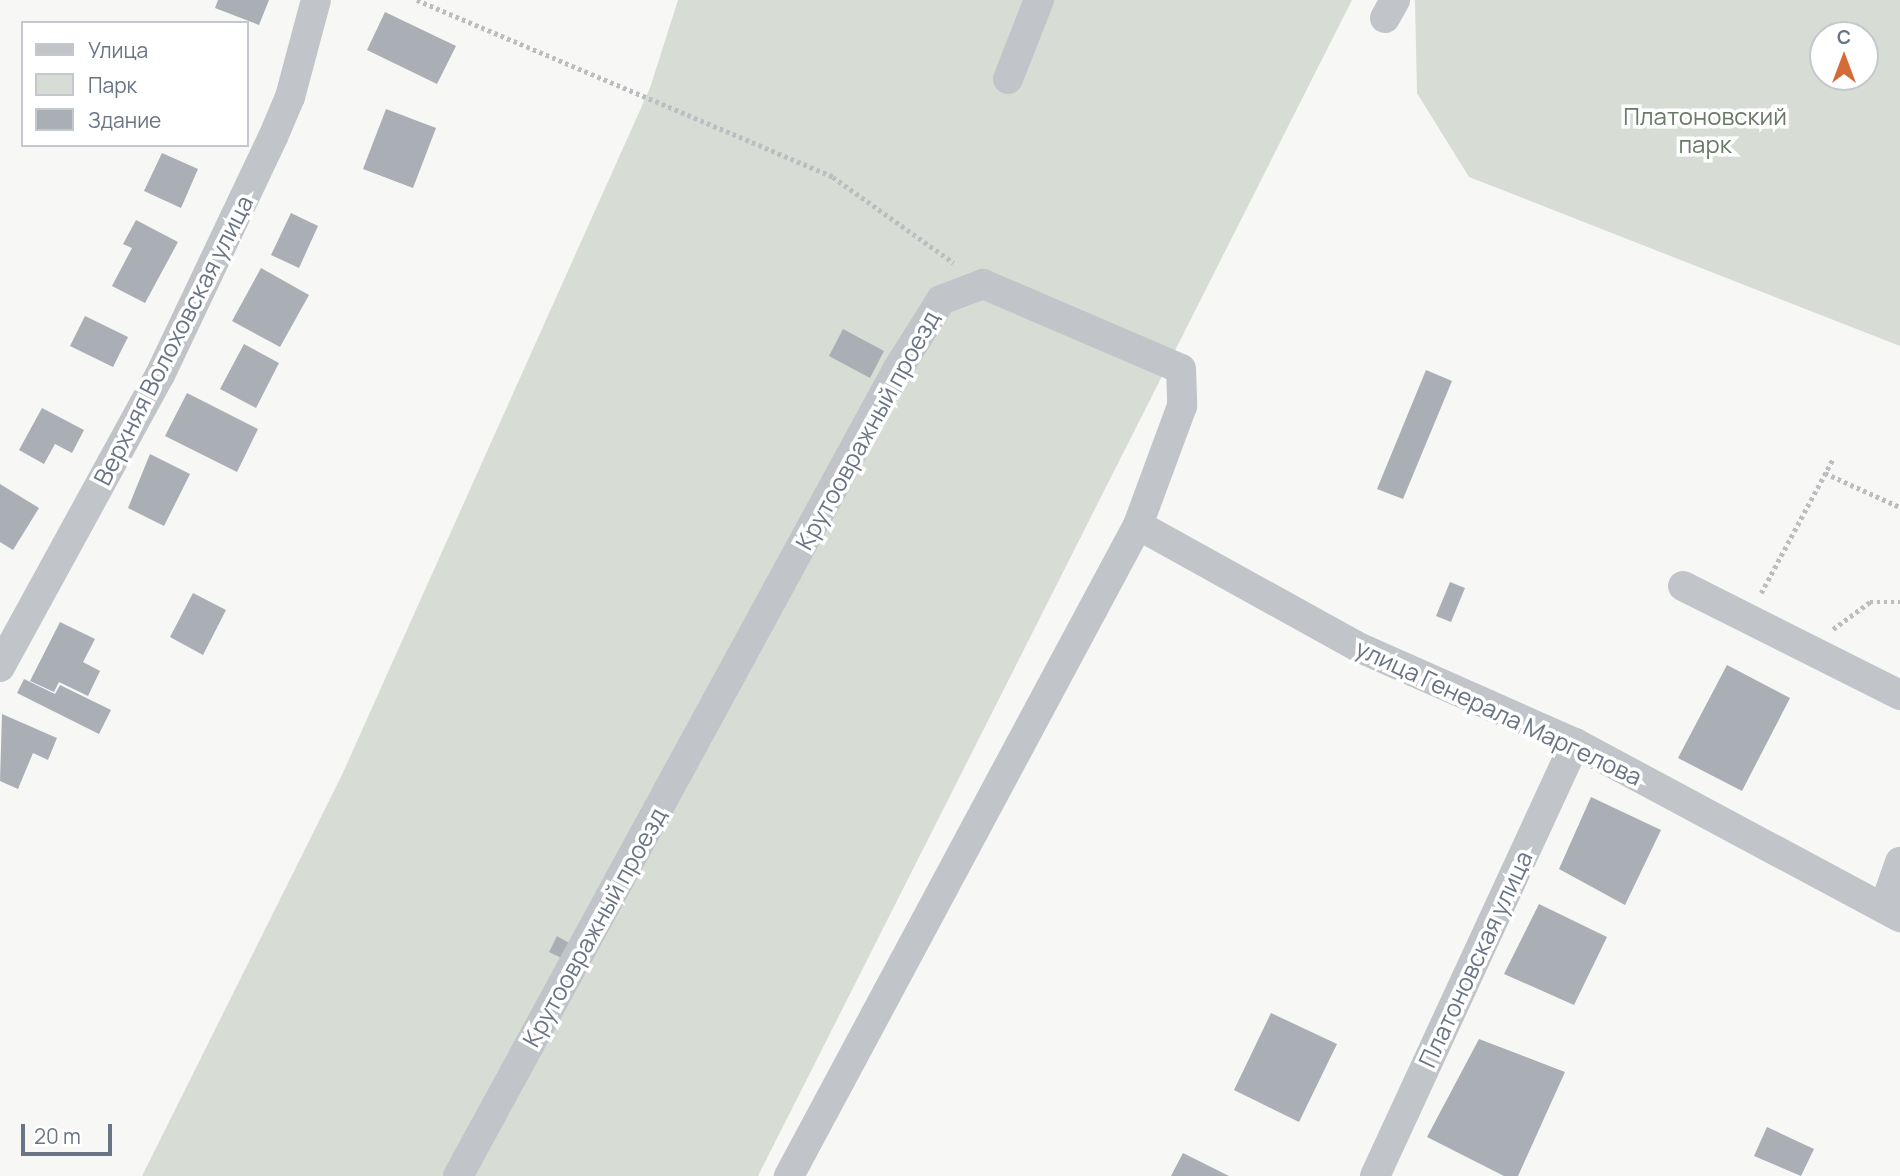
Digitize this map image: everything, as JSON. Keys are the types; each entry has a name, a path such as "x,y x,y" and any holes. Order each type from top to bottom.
{"street":[{"name":"Верхняя Волоховская улица","path":"0,667 178,338 290,97 316,0"},
{"path":"1008,79 1039,0"},
{"path":"789,1176 1138,525 1182,406 1181,369 983,284"},
{"name":"Крутоовражный проезд","path":"458,1176 897,370 941,300 983,284"},
{"name":"улица Генерала Маргелова","path":"1138,525 1358,647 1575,743 1892,912"},
{"path":"1683,586 1900,695"},
{"name":"Платоновская улица","path":"1375,1176 1575,743"},
{"path":"1892,912 1900,862"}],"path":[{"path":"417,0 833,177 983,284"},
{"path":"1747,618 1833,459"},
{"path":"1825,474 1900,507"},
{"path":"1818,654 1836,625 1870,602 1900,602"}],"green space":[{"path":"678,0 1352,0 758,1176 142,1176 341,777 650,88"},
{"name":"Платоновский парк","path":"1415,0 1900,0 1900,346 1469,177 1417,93"}],"building":[{"path":"218,0 269,0 259,25 215,8"},
{"path":"385,12 456,46 437,84 367,50"},
{"path":"386,109 436,128 413,188 363,169"},
{"path":"162,153 198,169 181,208 144,191"},
{"path":"291,213 318,226 299,268 271,255"},
{"path":"136,220 178,242 145,303 112,286 132,248 123,244"},
{"path":"261,268 309,295 280,347 232,321"},
{"path":"85,316 128,337 113,367 70,346"},
{"path":"843,329 884,351 870,378 829,356"},
{"path":"244,344 279,363 256,408 220,389"},
{"path":"1426,370 1452,381 1403,499 1377,489"},
{"path":"187,393 258,429 237,472 165,436"},
{"path":"42,408 84,430 72,453 55,444 44,464 19,450"},
{"path":"150,454 190,474 164,526 128,508"},
{"path":"0,484 39,508 13,550 0,542"},
{"path":"1450,582 1465,588 1451,622 1436,616"},
{"path":"193,593 226,610 203,655 170,637"},
{"path":"60,622 95,639 83,662 100,671 88,696 59,682 54,692 30,681"},
{"path":"1727,665 1790,698 1742,791 1678,758"},
{"path":"24,679 55,694 60,685 111,710 99,734 17,693"},
{"path":"2,714 57,738 48,760 33,753 18,789 0,781"},
{"path":"1591,797 1661,830 1625,905 1559,869"},
{"path":"1539,904 1607,937 1574,1005 1504,974"},
{"path":"557,936 576,947 568,961 549,952"},
{"path":"1271,1013 1337,1044 1299,1122 1234,1090"},
{"path":"1479,1039 1565,1072 1518,1176 1504,1176 1427,1137"},
{"path":"1767,1127 1814,1149 1801,1176 1754,1156"},
{"path":"1183,1153 1229,1176 1171,1176"}]}
